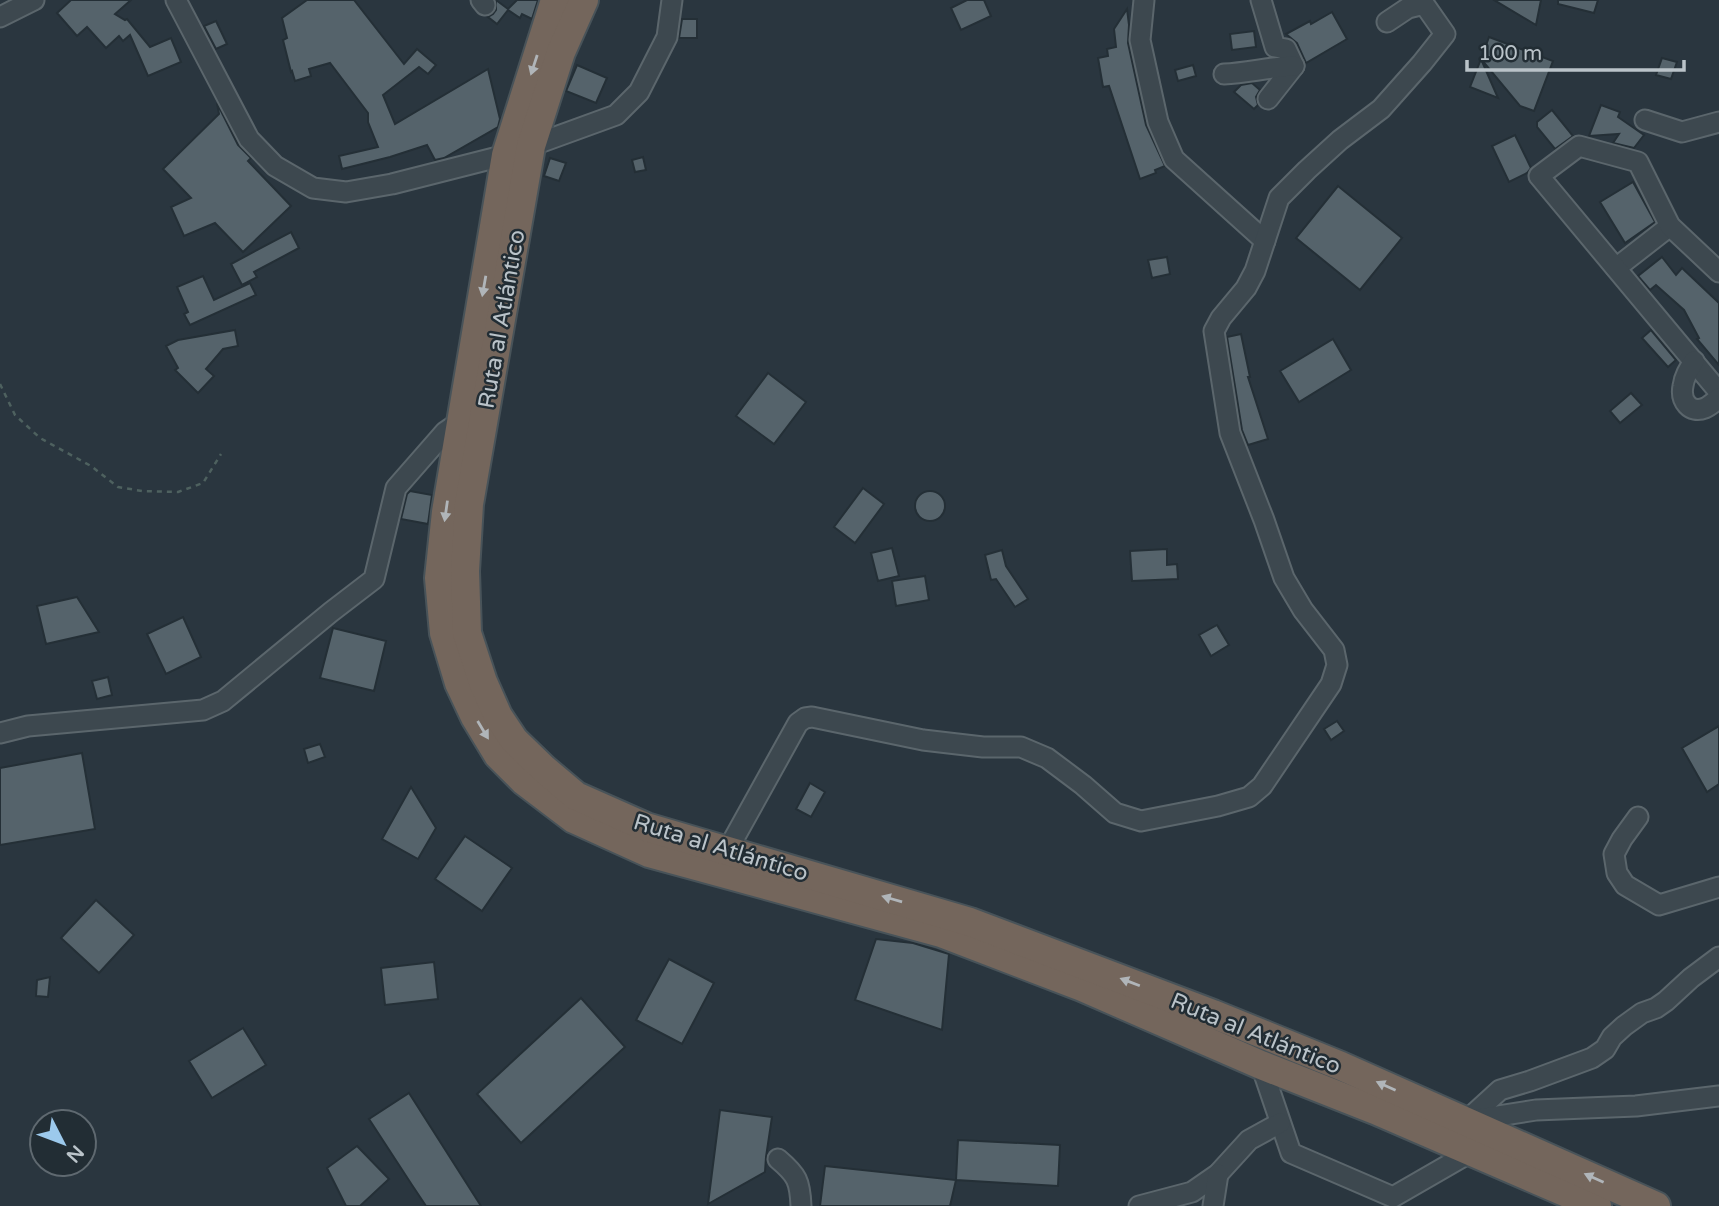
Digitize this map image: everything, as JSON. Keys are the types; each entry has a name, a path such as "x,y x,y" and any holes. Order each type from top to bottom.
{"highway":[{"name":"Ruta al Atlántico","path":"584,0 518,151 470,504 465,571 467,633 483,682 498,716 514,740 576,796 646,827 970,922 1213,1014 1341,1066 1656,1206"},
{"name":"Ruta al Atlántico","path":"550,5 461,421 446,512 439,578 444,633 460,683 475,717 498,755 524,781 574,819 649,853 941,933 1082,987 1597,1206"},
{"path":"1261,1065 1251,1047 1255,1043 1317,1068 1341,1066"},
{"path":"1375,1110 1402,1114 1459,1134 1465,1130 1466,1122"}],"street":[{"path":"0,17 34,0"},
{"path":"176,0 249,139 275,166 313,188 346,192 392,184 518,151 616,115 639,92 667,37 672,0"},
{"path":"1144,0 1140,40 1158,121 1174,159 1265,242"},
{"path":"1261,0 1275,47 1286,49 1294,66"},
{"path":"727,852 798,723 811,717 923,740 983,747 1021,747 1047,758 1115,813 1141,821 1218,806 1249,797 1262,786 1331,684 1337,665 1334,650 1303,610 1284,579 1230,433 1214,331 1221,318 1246,288 1255,271 1279,198 1340,140 1381,108 1445,34 1424,4 1408,8 1387,22"},
{"path":"1224,74 1294,66"},
{"path":"1268,99 1294,66"},
{"path":"1645,120 1682,132 1719,122"},
{"path":"1719,272 1670,226 1638,162 1579,146 1539,176 1719,392"},
{"path":"1616,268 1670,226"},
{"path":"1694,360 1686,374 1682,389 1683,401 1696,409 1706,407 1719,398"},
{"path":"0,733 28,726 203,710 223,701 374,579 396,488 445,432 461,421"},
{"path":"1638,817 1614,855 1617,873 1625,886 1659,905 1719,887"},
{"path":"1466,1122 1500,1090 1592,1058 1605,1049 1612,1037 1624,1026 1666,1001 1719,957"},
{"path":"1261,1065 1291,1153 1393,1197 1471,1152"},
{"path":"1466,1122 1536,1110 1636,1106 1719,1096"},
{"path":"1139,1206 1192,1192 1218,1174 1249,1140 1280,1123"},
{"path":"778,1159 795,1173 801,1186 801,1206"},
{"path":"1213,1206 1218,1174"}],"path":[{"path":"0,384 15,415 40,438 91,466 118,487 177,492 203,483 221,454"}],"building":[{"path":"71,0 131,0 115,14 127,19 150,47 171,38 181,62 148,76 130,35 123,41 119,36 106,48 87,27 77,36 57,13"},
{"path":"307,0 354,0 404,64 417,49 436,65 428,74 419,67 383,95 395,124 488,69 500,119 498,127 444,158 435,160 427,145 342,169 339,156 378,147 368,122 368,113 330,63 309,69 311,76 295,81 283,40 287,38 282,18"},
{"path":"496,0 508,9 517,0 538,0 532,19 522,14 520,18 508,10 497,24 488,17 496,10"},
{"path":"967,0 984,0 991,16 961,30 951,8"},
{"path":"1494,0 1541,0 1536,25"},
{"path":"1558,0 1598,0 1594,13 1558,4"},
{"path":"1127,9 1128,43 1146,125 1165,166 1140,179 1109,86 1103,87 1098,58 1108,56 1107,49 1116,47 1114,29"},
{"path":"1332,12 1347,39 1306,63 1297,43 1286,34"},
{"path":"682,19 697,19 697,38 679,38"},
{"path":"216,21 227,44 216,49 204,26"},
{"path":"1254,31 1256,47 1232,50 1230,34"},
{"path":"1489,37 1553,61 1534,111 1520,106 1481,59"},
{"path":"1662,58 1677,62 1671,79 1656,75"},
{"path":"1481,59 1498,98 1470,87"},
{"path":"577,65 607,78 596,103 566,91"},
{"path":"1193,65 1196,76 1178,81 1175,70"},
{"path":"1252,83 1260,90 1256,97 1258,105 1254,109 1234,92 1241,85"},
{"path":"217,103 238,145 251,158 248,161 291,206 243,252 215,223 184,236 171,207 191,198 163,169 219,114"},
{"path":"1601,105 1620,112 1618,117 1644,135 1634,148 1613,143 1619,134 1589,136"},
{"path":"1552,110 1573,136 1555,149 1537,127 1537,122"},
{"path":"1515,135 1531,168 1509,182 1492,146"},
{"path":"643,157 646,170 635,172 632,160"},
{"path":"550,158 566,163 559,181 544,176"},
{"path":"1633,182 1655,222 1625,243 1600,202"},
{"path":"1338,186 1402,238 1360,290 1296,238"},
{"path":"291,232 299,248 254,272 257,277 242,285 231,264"},
{"path":"1167,257 1170,274 1152,278 1148,260"},
{"path":"1662,257 1676,275 1682,268 1719,303 1719,365 1697,339 1699,338 1684,310 1656,285 1650,290 1638,276"},
{"path":"203,276 214,300 250,283 256,295 190,325 184,314 188,312 177,287"},
{"path":"235,330 238,346 223,349 206,369 214,376 198,393 175,370 178,368 166,346 178,340"},
{"path":"1651,330 1676,360 1668,367 1642,338"},
{"path":"1241,334 1248,377 1268,439 1248,445 1242,430 1227,337"},
{"path":"1333,339 1351,370 1299,402 1280,371"},
{"path":"768,373 806,402 774,444 736,416"},
{"path":"1631,393 1642,405 1620,423 1610,411"},
{"path":"863,488 884,504 855,543 834,527"},
{"path":"410,491 432,495 428,524 401,519"},
{"path":"930,491 936,492 944,500 944,512 936,520 930,521 924,520 916,512 915,506 916,500 924,492"},
{"path":"892,548 899,576 878,581 871,553"},
{"path":"1167,549 1167,565 1177,564 1178,579 1132,581 1130,551"},
{"path":"1002,550 1006,566 1028,599 1015,607 996,579 991,580 985,555"},
{"path":"925,576 929,600 896,606 892,581"},
{"path":"77,597 99,632 46,644 37,606"},
{"path":"183,617 201,657 166,674 147,634"},
{"path":"1217,625 1229,645 1211,656 1199,635"},
{"path":"333,628 386,641 374,691 320,678"},
{"path":"108,677 112,695 97,699 92,681"},
{"path":"1337,721 1344,731 1331,740 1324,729"},
{"path":"1719,726 1719,784 1707,792 1682,748"},
{"path":"320,744 325,757 308,763 304,749"},
{"path":"82,753 95,829 0,845 0,768"},
{"path":"810,783 825,792 811,817 796,809"},
{"path":"411,787 436,828 418,859 382,839"},
{"path":"465,836 512,868 482,911 435,879"},
{"path":"96,900 134,935 99,973 61,938"},
{"path":"876,939 913,943 949,954 942,1030 855,1000"},
{"path":"669,959 714,983 682,1044 636,1020"},
{"path":"434,962 438,999 385,1005 381,968"},
{"path":"50,977 48,997 36,996 37,980"},
{"path":"581,998 625,1047 521,1143 477,1094"},
{"path":"243,1028 266,1065 212,1098 189,1061"},
{"path":"409,1093 481,1206 426,1206 369,1119"},
{"path":"720,1110 772,1117 765,1172 708,1204"},
{"path":"958,1140 1060,1145 1058,1186 956,1180"},
{"path":"357,1146 389,1179 360,1206 346,1206 327,1168"},
{"path":"825,1166 956,1180 950,1206 820,1206"}]}
